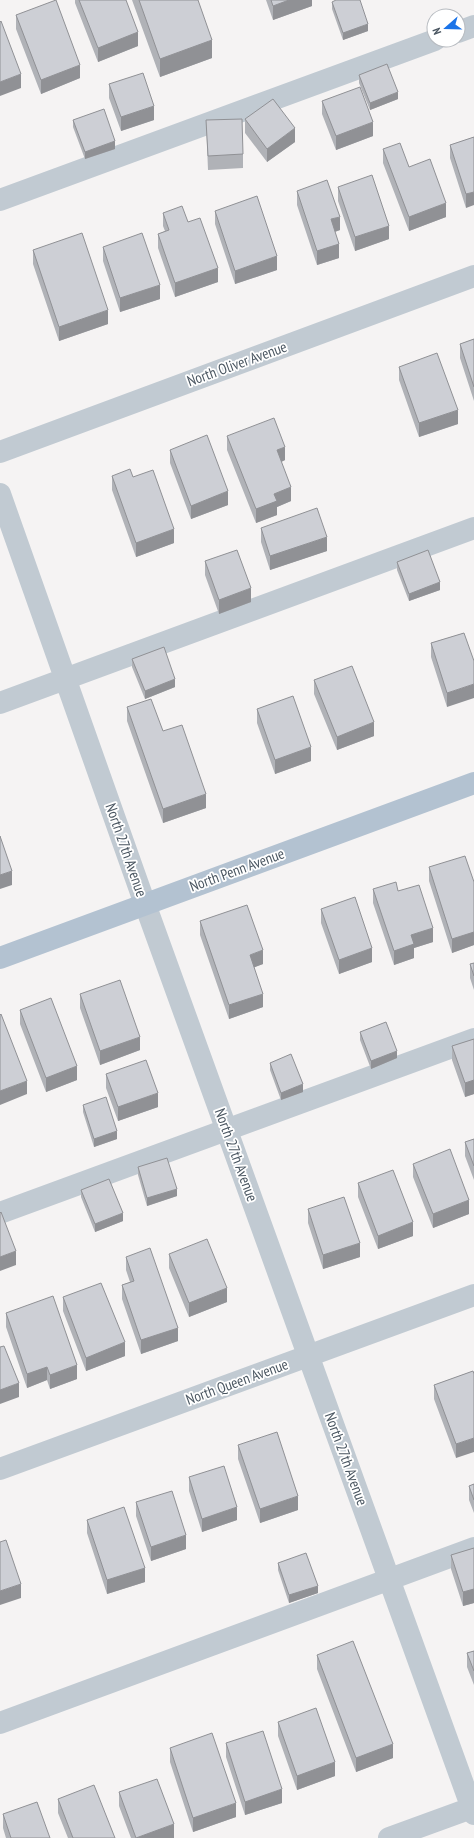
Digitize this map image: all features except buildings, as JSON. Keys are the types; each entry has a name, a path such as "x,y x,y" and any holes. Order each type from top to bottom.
{"main road":[{"name":"North Penn Avenue","path":"0,958 474,783"}],"street":[{"path":"0,200 426,43"},
{"name":"North Oliver Avenue","path":"0,452 474,276"},
{"name":"North 27th Avenue","path":"0,494 145,904 473,1810"},
{"path":"0,703 474,528"},
{"path":"0,1213 474,1039"},
{"name":"North Queen Avenue","path":"0,1468 474,1295"},
{"path":"0,1723 474,1548"},
{"path":"389,1838 473,1810"}]}
